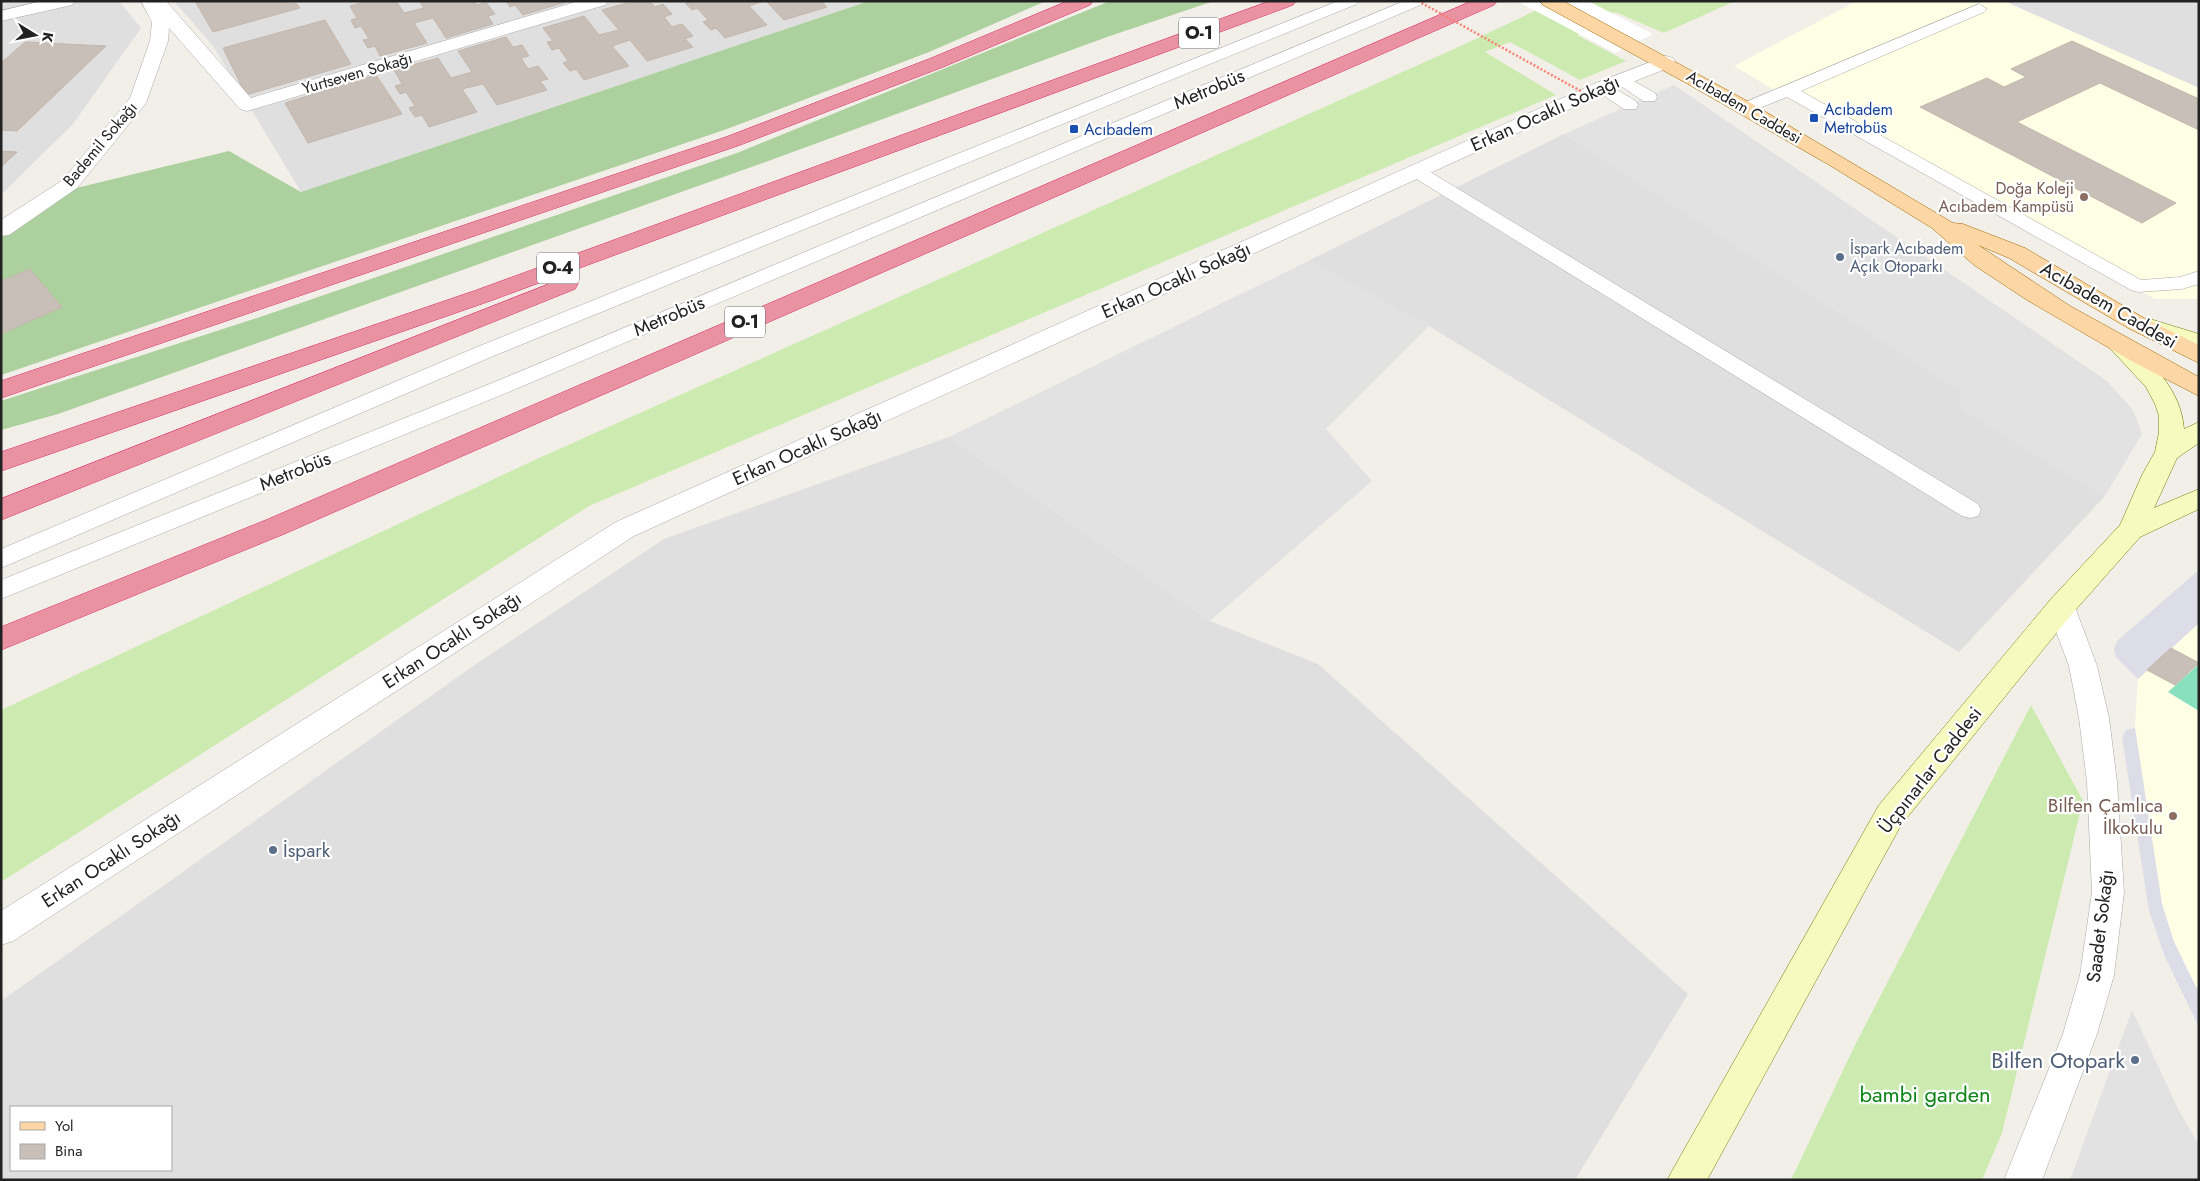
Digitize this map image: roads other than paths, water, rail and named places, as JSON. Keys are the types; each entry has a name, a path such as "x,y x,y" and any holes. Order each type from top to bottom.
{"highway":[{"path":"1,390 733,141 936,63 1084,1"},
{"name":"O-1","path":"1,510 1111,65 1287,1"},
{"name":"O-1","path":"1,639 275,527 1488,1"},
{"name":"O-4","path":"1,462 482,296 1111,65"}],"main road":[{"name":"Acıbadem Caddesi","path":"1549,1 1666,62 1747,108 1935,221 1981,260 2118,344 2199,388"},
{"name":"Acıbadem Caddesi","path":"1935,221 2017,253 2136,323 2199,356"}],"street":[{"path":"1,16 66,1"},
{"name":"Bademil Sokağı","path":"1,230 70,184 139,100 159,41 161,22 150,1"},
{"name":"Yurtseven Sokağı","path":"156,1 247,105 599,1"},
{"name":"Erkan Ocaklı Sokağı","path":"1,930 625,528 1603,87 1666,62"},
{"path":"2136,323 2199,342"},
{"name":"Acıbadem Caddesi","path":"2118,344 2148,374 2164,396 2172,428 2168,452"},
{"path":"2131,530 2155,475 2168,452 2199,432"},
{"name":"Üçpınarlar Caddesi","path":"1686,1180 1890,815 2061,607 2131,530 2199,498"},
{"name":"Saadet Sokağı","path":"2023,1180 2082,1026 2097,975 2108,892 2102,782 2094,718 2083,666 2061,607"}],"lane":[{"name":"Metrobüs","path":"1,559 484,352 1352,1"},
{"name":"Metrobüs","path":"1,590 494,390 1418,1"},
{"path":"1747,108 1979,9"},
{"path":"1603,87 1649,97"},
{"path":"1603,87 1630,105"},
{"path":"1788,91 2138,286 2182,283 2199,277"},
{"path":"1416,171 1970,510"}],"place":[{"name":"Acıbadem Metrobüs","path":"1814,118"},
{"name":"Acıbadem","path":"1074,129"},
{"name":"Doğa Koleji Acıbadem Kampüsü","path":"2084,197"},
{"name":"İspark Acıbadem Açık Otoparkı","path":"1840,257"},
{"name":"Bilfen Çamlıca İlkokulu","path":"2173,816"},
{"name":"İspark","path":"273,850"},
{"name":"Bilfen Otopark","path":"2135,1060"}],"park label":[{"name":"bambi garden","path":"1925,1094"}]}
